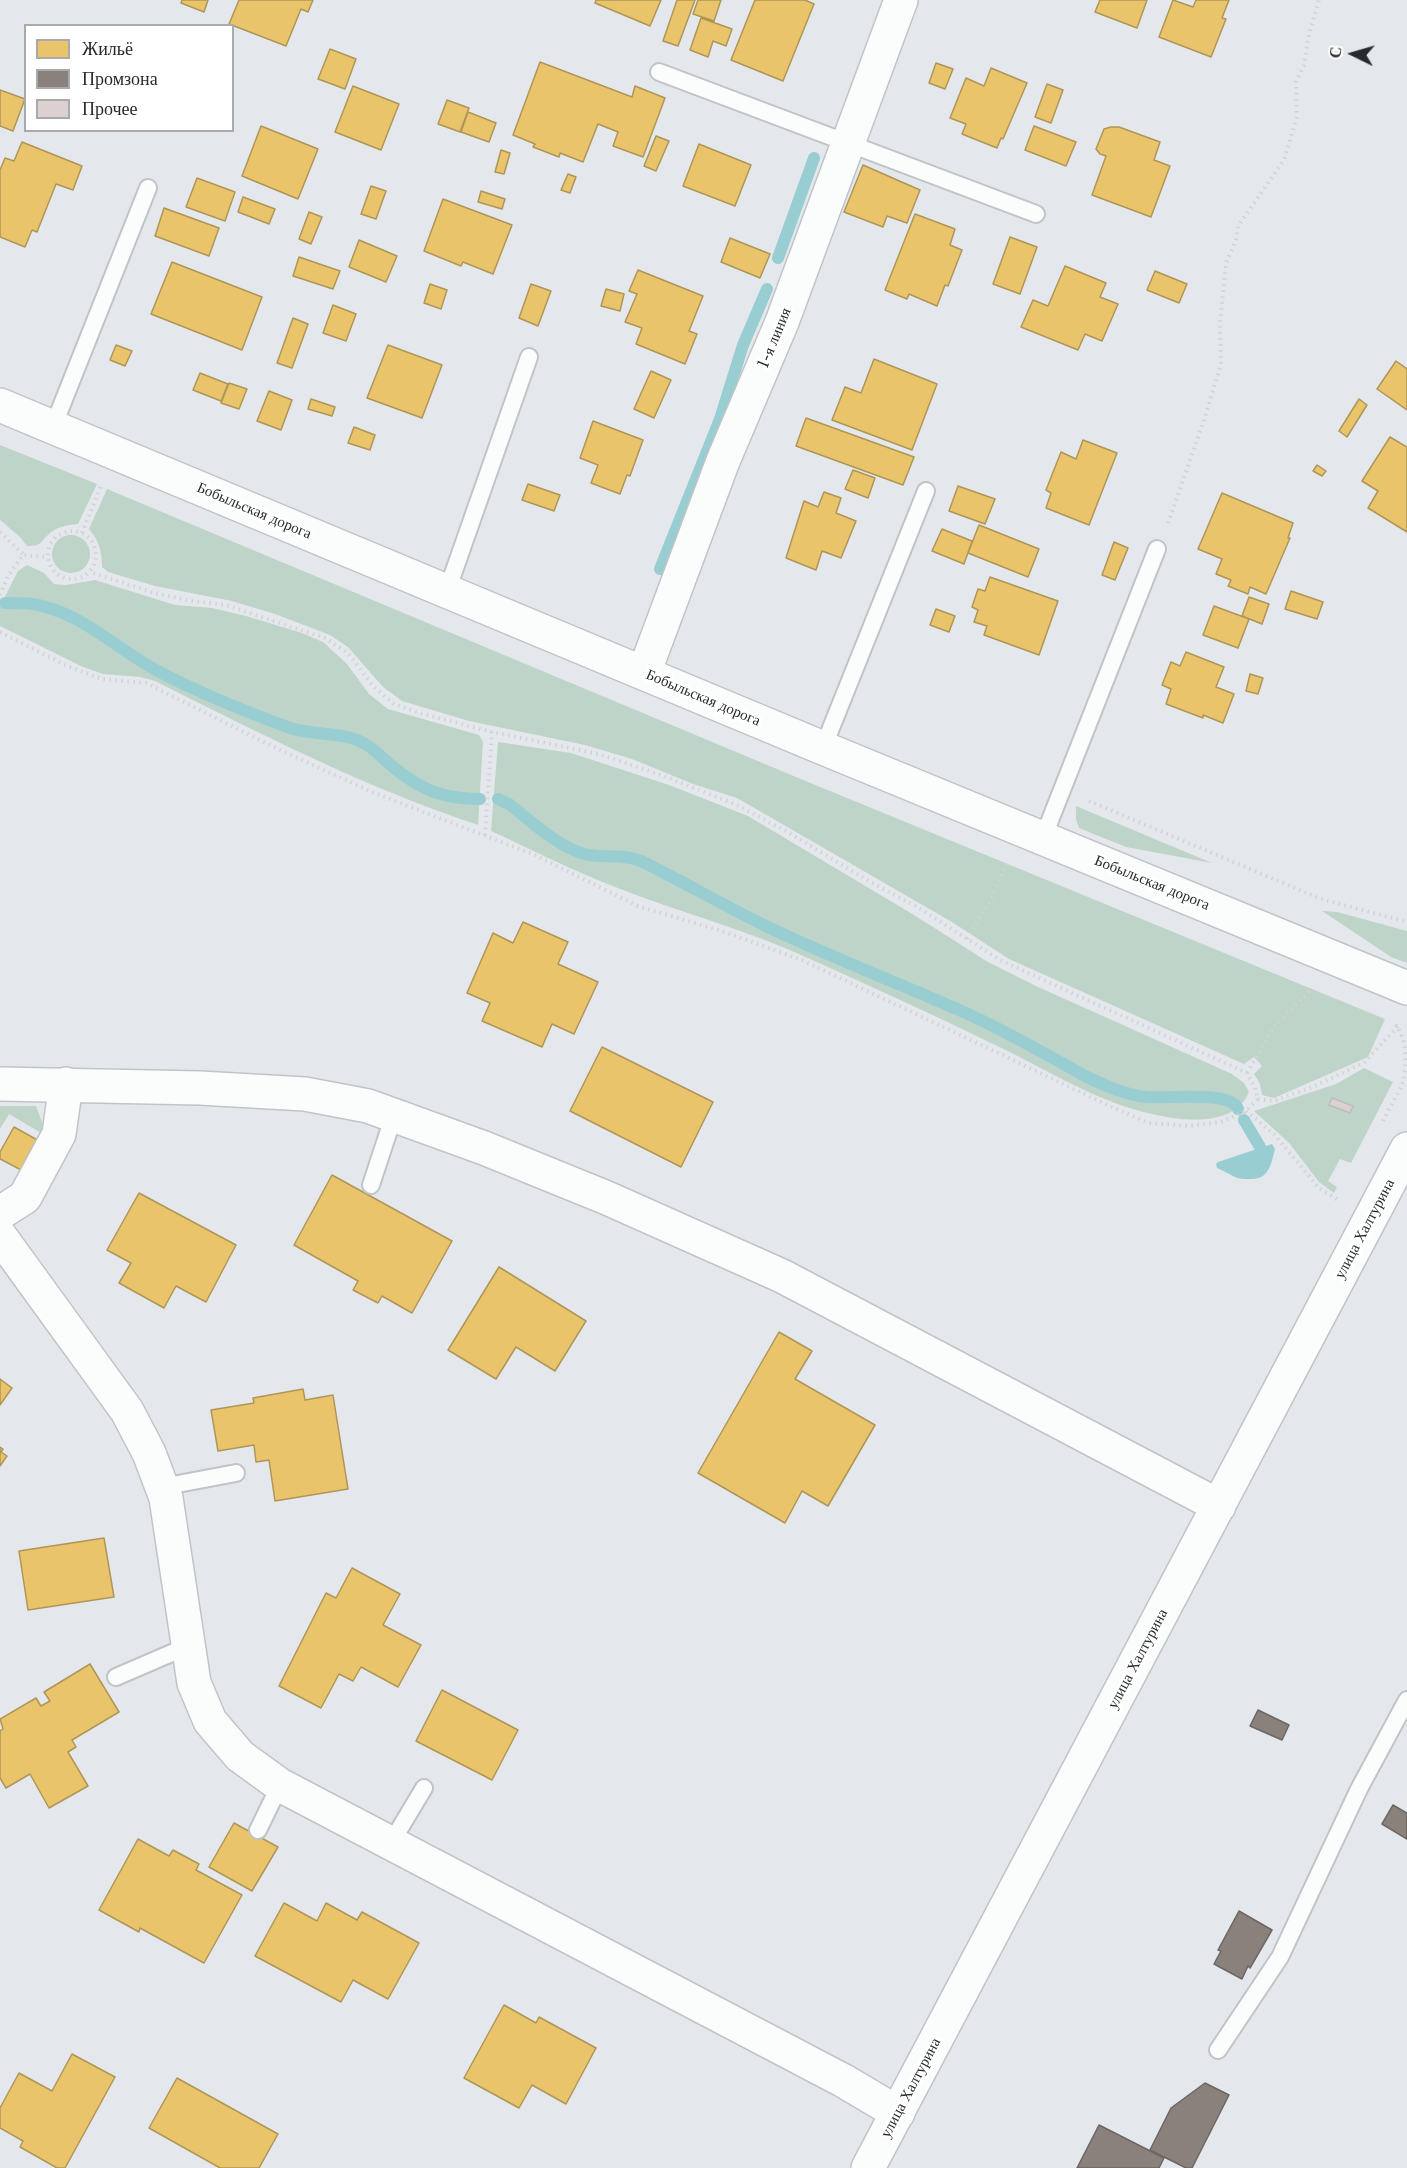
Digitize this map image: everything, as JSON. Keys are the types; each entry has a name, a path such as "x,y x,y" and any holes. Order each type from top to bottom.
{"street":[{"name":"1-я линия","path":"644,673 723,461 777,333 901,0"},
{"name":"Бобыльская дорога","path":"0,405 823,748 1407,988"},
{"path":"0,1084 200,1088 305,1094 368,1106 394,1115 484,1148 607,1198 782,1276 1219,1506"},
{"path":"0,1213 24,1197 59,1134 66,1084"},
{"name":"улица Халтурина","path":"868,2168 1407,1149"},
{"path":"0,1236 127,1411 149,1453 166,1498 194,1683 210,1721 240,1756 280,1785 844,2081 898,2113"}],"lane":[{"path":"659,72 1036,214"},
{"path":"53,427 148,188"},
{"path":"447,591 529,357"},
{"path":"823,748 926,491"},
{"path":"1042,838 1157,549"},
{"path":"371,1185 394,1115"},
{"path":"162,1487 236,1473"},
{"path":"116,1677 188,1646"},
{"path":"1218,2050 1280,1957 1359,1789 1407,1700"},
{"path":"258,1830 280,1785"},
{"path":"391,1843 424,1788"}],"path":[{"path":"1157,549 1204,420 1221,364 1220,323 1226,263 1236,240 1239,226 1284,160 1297,116 1296,82 1304,65 1309,34 1319,0"},
{"path":"82,533 97,497"},
{"path":"65,531 82,533 93,543 96,550 94,565 90,572 76,579 60,577 53,572 47,557 51,541 65,531"},
{"path":"0,532 23,555 47,557"},
{"path":"0,595 8,576 23,555"},
{"path":"90,572 154,593 225,605 325,638 348,653 373,686 394,704 492,732 599,754 738,805 916,906 1000,960 1247,1073 1258,1100"},
{"path":"0,632 67,666 101,679 147,683 276,748 372,792 535,855 638,906 728,933 804,961 1103,1104 1149,1123 1189,1126 1221,1122 1246,1111 1258,1100 1274,1101 1315,1086 1365,1062 1397,1026"},
{"path":"484,835 492,732"},
{"path":"967,939 991,899 1010,856"},
{"path":"1247,1073 1275,1025 1318,983"},
{"path":"1246,1111 1274,1134 1319,1188 1337,1199"}],"green space":[{"path":"0,445 97,484 78,524 57,529 39,544 27,546 0,520"},
{"path":"107,489 796,777 1385,1019 1368,1057 1274,1098 1262,1095 1260,1084 1254,1074 1262,1066 1254,1057 1244,1064 1009,959 952,922 737,798 693,784 632,759 585,745 469,721 402,701 383,687 348,647 330,635 275,614 232,601 155,586 108,572 102,567 99,546 89,529"},
{"path":"71,535 84,541 90,554 84,567 71,573 58,567 52,554 58,541"},
{"path":"27,565 44,573 54,584 66,585 95,580 175,605 212,608 246,616 302,633 323,642 347,664 369,694 388,709 479,735 483,742 478,825 355,777 155,681 140,677 103,674 83,667 0,626 0,606 18,571"},
{"path":"498,742 571,753 669,785 748,816 988,962 1232,1074 1244,1083 1249,1092 1242,1104 1232,1112 1220,1117 1178,1119 1131,1109 1091,1093 949,1023 787,949 623,890 540,854 491,831"},
{"path":"1076,806 1212,863 1126,847 1079,828"},
{"path":"1322,911 1337,912 1407,931 1407,963 1391,957"},
{"path":"1364,1068 1393,1082 1351,1163 1340,1159 1328,1181 1337,1187 1334,1193 1319,1182 1289,1143 1254,1111 1336,1084"},
{"path":"0,1106 36,1106 42,1122 43,1134 9,1114 0,1129"}],"water":[{"path":"1272,1144 1275,1149 1272,1160 1268,1170 1261,1177 1238,1178 1217,1168 1218,1162"}],"building: Жильё":[{"path":"182,0 208,0 204,12 181,3"},
{"path":"239,0 313,0 308,12 301,9 286,46 234,24 229,24"},
{"path":"596,0 661,0 650,26 595,3"},
{"path":"677,0 695,0 678,46 663,41"},
{"path":"698,0 721,0 714,21 693,14"},
{"path":"755,0 805,0 814,4 783,81 731,60"},
{"path":"1100,0 1147,0 1137,28 1095,12"},
{"path":"1173,0 1193,7 1196,0 1229,0 1222,18 1226,19 1211,57 1159,37"},
{"path":"701,18 732,29 726,46 713,41 708,57 690,50"},
{"path":"330,49 356,59 345,89 318,79"},
{"path":"540,62 632,97 635,86 665,98 643,157 613,146 618,132 598,124 583,162 560,153 559,157 533,147 535,144 513,135"},
{"path":"936,63 953,69 945,89 929,83"},
{"path":"991,68 1027,83 997,148 962,134 966,124 950,118 966,78 984,86"},
{"path":"1047,84 1063,90 1051,123 1035,117"},
{"path":"353,86 399,104 381,150 335,132"},
{"path":"0,90 24,99 13,131 0,126"},
{"path":"447,100 469,108 460,132 438,124"},
{"path":"468,112 496,123 489,142 461,132"},
{"path":"261,126 318,149 298,199 242,176"},
{"path":"1034,126 1076,142 1066,166 1025,150"},
{"path":"1119,127 1160,142 1154,160 1170,166 1151,217 1092,195 1106,156 1100,154 1096,149 1104,129"},
{"path":"656,136 669,141 656,171 644,166"},
{"path":"22,142 82,166 73,190 56,184 37,232 32,230 25,247 0,237 0,170 5,158 14,161"},
{"path":"699,144 751,165 735,206 683,186"},
{"path":"501,150 510,153 504,174 495,172"},
{"path":"863,165 920,190 907,223 887,216 883,227 844,212"},
{"path":"568,174 576,177 570,193 561,190"},
{"path":"197,178 235,192 225,221 186,207"},
{"path":"371,186 386,191 376,219 361,214"},
{"path":"481,191 505,199 502,209 478,202"},
{"path":"243,197 275,209 269,224 238,212"},
{"path":"443,199 512,225 493,274 463,262 461,266 424,251"},
{"path":"164,208 219,228 209,256 155,236"},
{"path":"309,212 322,217 311,244 299,239"},
{"path":"915,214 955,229 950,245 962,250 948,286 945,285 937,306 909,294 907,299 885,290"},
{"path":"1010,237 1037,247 1020,294 993,284"},
{"path":"730,238 770,254 760,278 721,262"},
{"path":"359,240 397,256 386,282 349,267"},
{"path":"299,257 340,271 333,289 293,276"},
{"path":"172,262 262,297 242,350 151,314"},
{"path":"1065,266 1106,283 1100,297 1118,304 1102,341 1085,334 1078,350 1021,327 1033,300 1048,306"},
{"path":"638,270 703,296 689,331 697,334 685,364 636,344 642,328 625,322 637,294 629,291"},
{"path":"1155,271 1187,284 1179,303 1147,290"},
{"path":"430,284 447,290 441,309 424,303"},
{"path":"531,284 551,291 538,326 519,318"},
{"path":"606,289 624,294 620,311 601,306"},
{"path":"333,305 356,314 346,341 323,333"},
{"path":"293,318 308,324 292,368 277,363"},
{"path":"116,345 132,351 125,366 110,360"},
{"path":"388,345 442,365 422,418 367,398"},
{"path":"874,359 937,384 912,450 832,420 845,387 861,393"},
{"path":"1396,361 1407,369 1407,410 1377,389"},
{"path":"651,371 671,380 654,418 634,409"},
{"path":"200,373 228,384 221,401 193,390"},
{"path":"229,383 247,389 239,409 221,403"},
{"path":"269,391 292,400 281,430 257,421"},
{"path":"311,399 335,407 332,416 308,409"},
{"path":"1359,399 1367,405 1347,437 1339,431"},
{"path":"806,418 914,457 903,485 796,446"},
{"path":"593,421 643,440 630,476 627,475 620,494 591,483 598,465 580,458"},
{"path":"354,427 375,435 370,450 348,443"},
{"path":"1390,437 1407,447 1407,532 1368,508 1378,491 1362,481"},
{"path":"1083,440 1117,453 1089,525 1046,508 1051,493 1046,490 1061,452 1076,459"},
{"path":"1317,465 1326,471 1322,476 1313,471"},
{"path":"853,470 875,478 868,498 845,489"},
{"path":"528,484 560,495 554,511 522,500"},
{"path":"958,486 995,499 985,524 949,511"},
{"path":"824,492 841,498 836,513 856,521 841,558 822,551 816,570 786,558 804,501 818,507"},
{"path":"1222,493 1293,523 1288,538 1290,538 1266,594 1250,587 1248,594 1228,586 1231,580 1216,574 1222,559 1198,549"},
{"path":"979,525 1039,549 1028,577 968,553"},
{"path":"942,529 972,541 964,564 932,551"},
{"path":"1114,542 1128,548 1115,580 1102,575"},
{"path":"990,577 1058,601 1039,655 984,635 987,626 974,622 978,610 972,607 978,589 985,591"},
{"path":"1291,591 1323,602 1317,619 1285,609"},
{"path":"1249,597 1269,604 1262,624 1242,616"},
{"path":"1214,606 1249,619 1238,648 1203,635"},
{"path":"936,609 955,616 949,632 930,625"},
{"path":"1186,652 1224,667 1216,687 1234,694 1223,723 1166,704 1171,689 1162,685 1171,662 1180,666"},
{"path":"1250,674 1263,678 1258,694 1246,691"},
{"path":"523,922 568,942 558,964 598,982 574,1034 552,1024 542,1047 482,1021 490,1003 467,993 493,933 513,943"},
{"path":"602,1047 713,1102 681,1167 570,1111"},
{"path":"14,1127 41,1142 25,1172 0,1159 0,1152"},
{"path":"332,1175 452,1241 412,1313 382,1296 378,1303 353,1290 358,1281 294,1245"},
{"path":"139,1193 236,1245 206,1302 176,1286 164,1308 119,1283 131,1263 107,1250"},
{"path":"499,1267 586,1321 555,1371 516,1347 496,1379 448,1350"},
{"path":"779,1332 812,1351 795,1379 875,1425 828,1506 802,1491 785,1523 698,1473"},
{"path":"0,1379 12,1388 0,1405"},
{"path":"303,1389 305,1400 333,1395 348,1489 275,1501 269,1460 256,1462 254,1445 218,1451 211,1410 254,1403 253,1398"},
{"path":"0,1447 3,1449 1,1452 7,1456 0,1466"},
{"path":"104,1538 114,1597 28,1610 19,1551"},
{"path":"352,1568 400,1594 383,1625 421,1645 398,1687 361,1667 353,1681 339,1674 321,1708 279,1686 326,1593 336,1598"},
{"path":"90,1664 119,1712 72,1740 76,1747 68,1752 88,1786 49,1808 30,1774 6,1788 0,1778 0,1731 3,1729 0,1719 36,1698 41,1706 50,1701 44,1692"},
{"path":"442,1690 518,1730 492,1780 416,1741"},
{"path":"234,1823 278,1847 252,1891 209,1867"},
{"path":"138,1839 169,1856 173,1850 199,1864 196,1870 242,1895 204,1963 140,1928 139,1932 99,1910"},
{"path":"284,1903 317,1921 326,1903 357,1920 362,1912 419,1943 388,1999 353,1980 341,2002 255,1956"},
{"path":"504,2005 536,2023 539,2017 596,2048 566,2104 532,2085 519,2108 464,2078"},
{"path":"72,2054 115,2077 65,2168 57,2168 20,2147 23,2141 0,2128 0,2108 19,2073 52,2091"},
{"path":"177,2078 278,2134 259,2168 220,2168 149,2128"}],"building: Промзона":[{"path":"1258,1710 1289,1725 1282,1740 1250,1726"},
{"path":"1393,1805 1407,1813 1407,1839 1382,1824"},
{"path":"1239,1911 1272,1930 1242,1979 1214,1964 1221,1951 1218,1950"},
{"path":"1205,2083 1229,2095 1192,2168 1186,2168 1150,2150 1171,2108"},
{"path":"1099,2125 1164,2158 1159,2168 1077,2168"}],"building: Прочее":[{"path":"1332,1098 1353,1106 1350,1113 1329,1105"}],"waterway":[{"path":"778,258 814,158"},
{"path":"660,569 720,419 743,345 767,289"},
{"path":"5,603 33,604 67,615 156,670 205,694 290,728 356,740 369,746 403,775 423,787 444,795 480,799"},
{"path":"498,799 509,804 545,832 574,850 584,854 626,857 641,861 770,928 982,1020 1109,1087 1147,1097 1224,1099 1233,1103 1238,1109"},
{"path":"1244,1120 1260,1147"}]}
